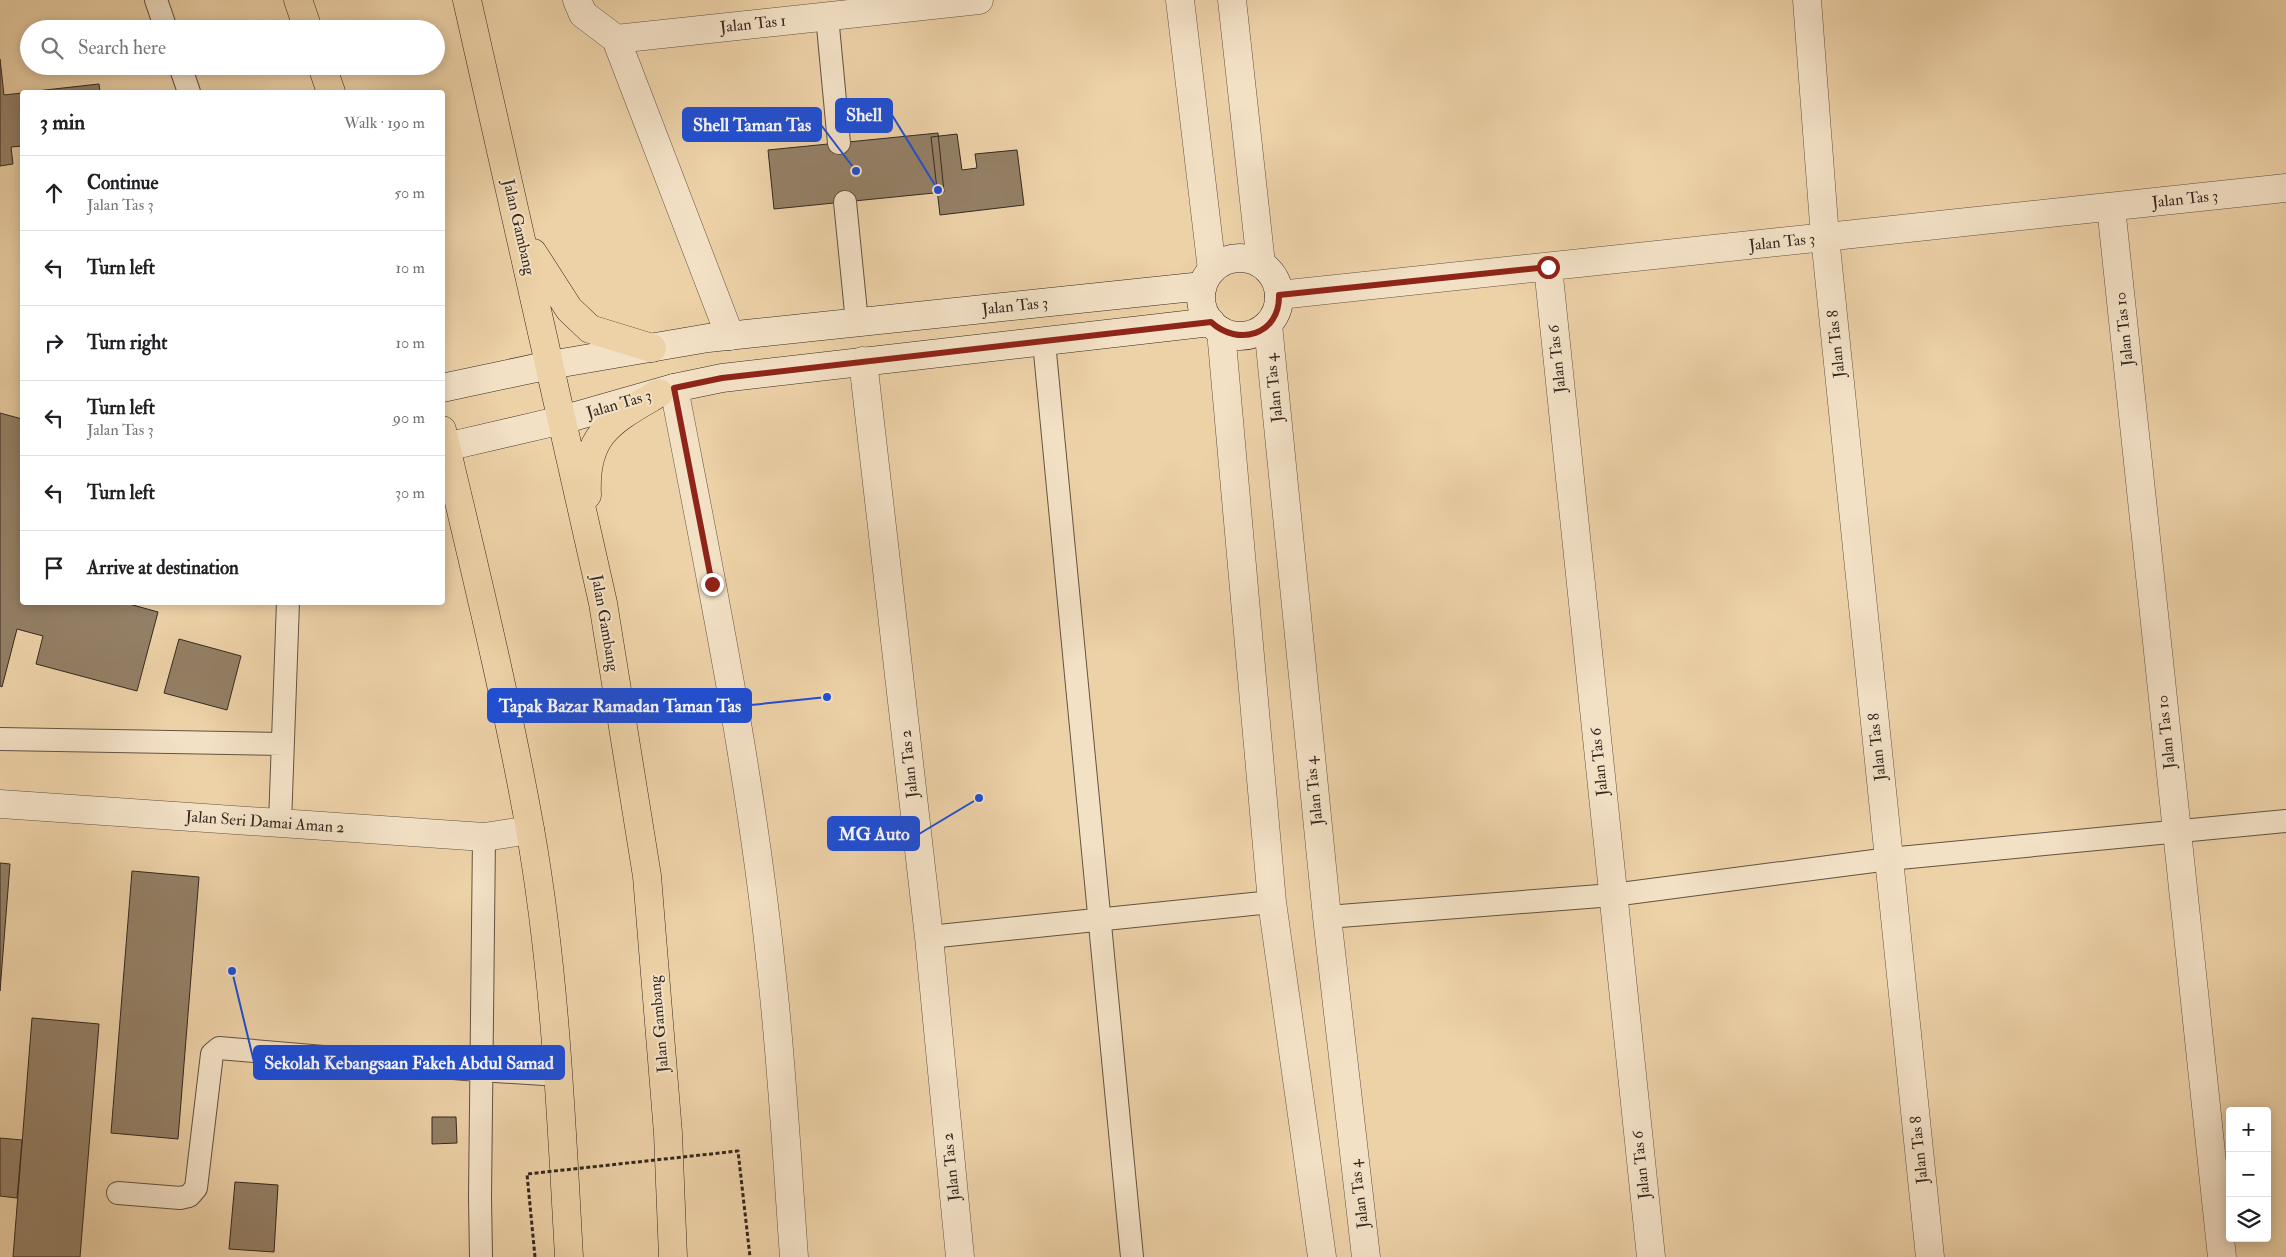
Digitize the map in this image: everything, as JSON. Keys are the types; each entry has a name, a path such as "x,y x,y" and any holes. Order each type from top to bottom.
{"highway":[{"path":"298,0 305,20"},
{"name":"Jalan Gambang","path":"467,0 603,603 647,876 668,1133 672,1257"},
{"path":"325,75 330,90"},
{"path":"520,230 569,309 590,329 652,348"},
{"path":"589,535 586,482 593,444 614,420 667,391"},
{"path":"445,442 487,621 530,830 547,953 560,1075 569,1257"}],"street":[{"path":"577,0 583,14 616,39 730,336"},
{"name":"Jalan Tas 1","path":"616,39 980,0"},
{"path":"1180,0 1207,278 1202,306 1216,327 1272,902 1322,1257"},
{"path":"1232,0 1261,264"},
{"name":"Jalan Tas 8","path":"1807,0 1825,237 1930,1257"},
{"name":"Jalan Tas 3","path":"1279,295 2286,188"},
{"name":"Jalan Tas 10","path":"2111,207 2222,1257"},
{"path":"1207,278 1229,259 1242,258 1261,264 1274,277 1279,295 1275,315 1268,325 1258,332 1245,336 1233,336 1216,327"},
{"name":"Jalan Tas 6","path":"1548,267 1651,1257"},
{"name":"Jalan Tas 3","path":"445,387 550,366 730,336 1207,278"},
{"name":"Jalan Tas 4","path":"1268,325 1326,917 1366,1257"},
{"name":"Jalan Tas 3","path":"445,438 562,420 722,378 1044,342 1216,327"},
{"name":"Jalan Tas 2","path":"863,361 929,937 960,1257"},
{"path":"667,391 712,584 755,840 772,967 794,1257"},
{"name":"Jalan Seri Damai Aman 2","path":"0,804 484,837 530,830"}],"lane":[{"path":"156,0 163,20"},
{"path":"827,16 839,142"},
{"path":"183,75 188,90"},
{"path":"845,202 857,322"},
{"path":"1044,342 1132,1257"},
{"path":"280,823 288,605"},
{"path":"0,738 282,744"},
{"path":"1326,917 1613,895 1889,859 2286,821"},
{"path":"481,1257 484,837"},
{"path":"929,937 1272,902"},
{"path":"118,1193 180,1198 189,1196 196,1188 212,1054 219,1048 560,1075"}],"path":[{"path":"535,1257 526,1174 738,1151 750,1257"}],"building":[{"path":"0,59 4,95 20,93 20,146 11,147 13,164 0,166"},
{"path":"99,84 100,90 45,90"},
{"path":"938,133 944,192 774,209 768,150"},
{"path":"957,134 962,170 977,168 975,154 1017,150 1024,205 940,215 931,137"},
{"path":"0,413 20,418 20,605 133,605 158,612 137,691 36,664 43,636 17,629 2,687 0,686"},
{"path":"179,639 241,656 227,710 164,693"},
{"path":"0,863 10,864 0,991"},
{"path":"132,871 199,877 178,1139 111,1133"},
{"path":"32,1018 99,1024 80,1257 13,1257"},
{"path":"432,1117 456,1117 457,1143 432,1144"},
{"path":"0,1138 22,1140 17,1198 0,1196"},
{"path":"235,1182 278,1185 274,1252 229,1249"}],"place":[{"name":"Shell Taman Tas","path":"856,171"},
{"name":"Shell","path":"938,190"},
{"name":"Tapak Bazar Ramadan Taman Tas","path":"827,697"},
{"name":"MG Auto","path":"979,798"},
{"name":"Sekolah Kebangsaan Fakeh Abdul Samad","path":"232,971"}],"route":[{"path":"712,584 674,388 722,378 1211,322 1220,331 1233,336 1245,336 1258,332 1268,325 1275,315 1279,295 1548,267"}]}
